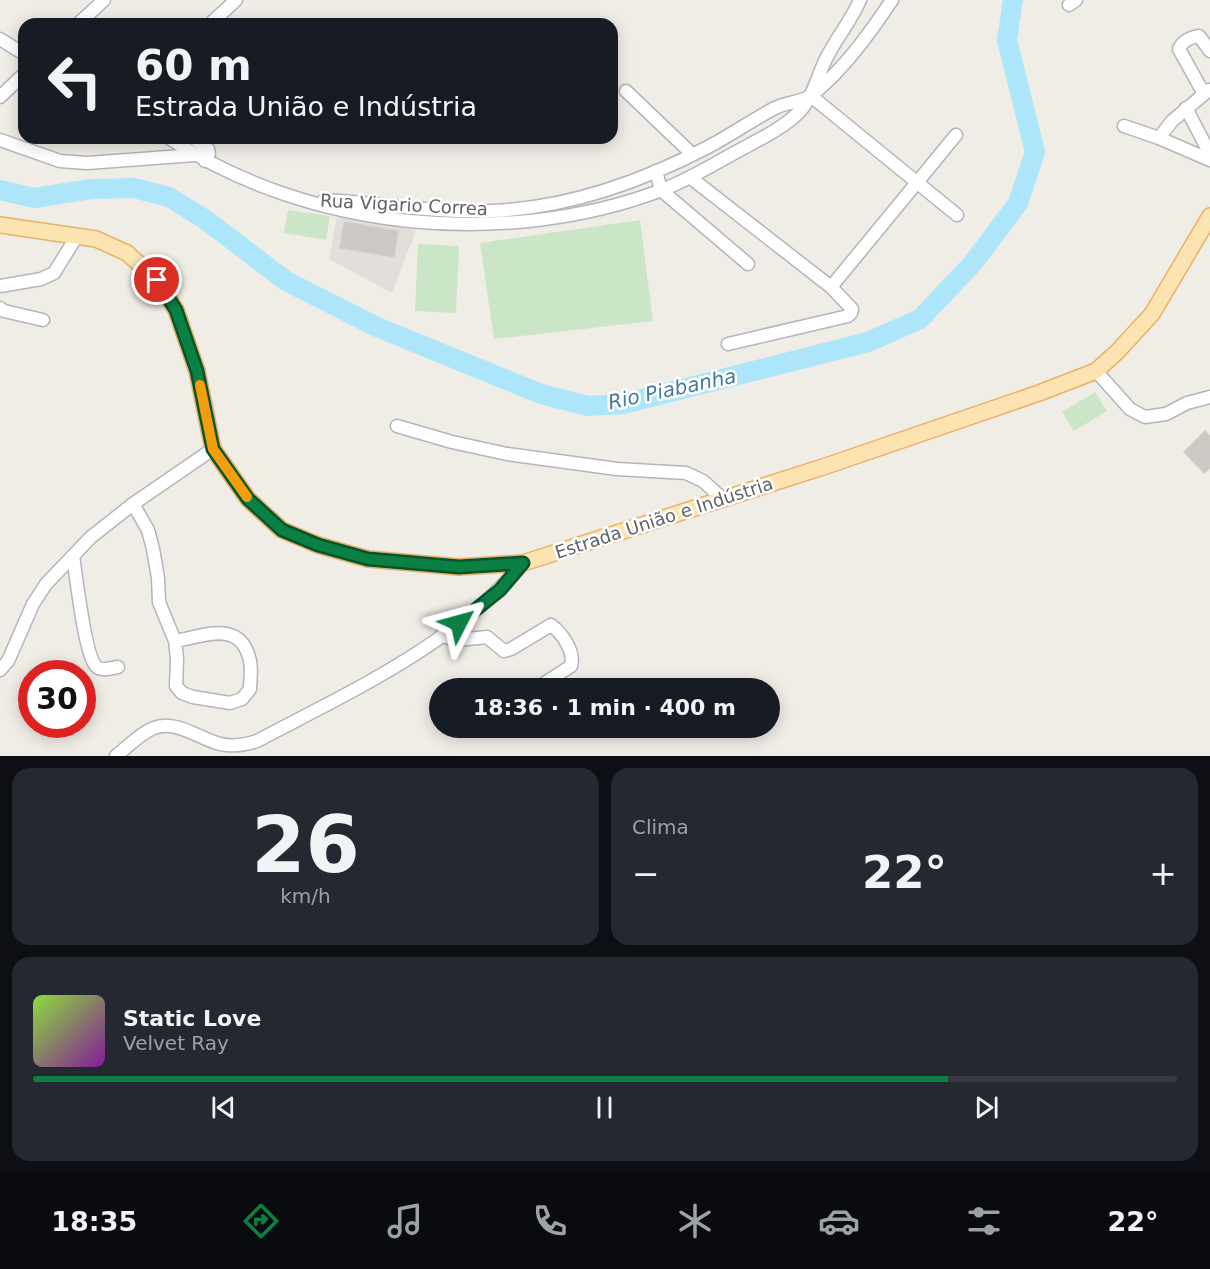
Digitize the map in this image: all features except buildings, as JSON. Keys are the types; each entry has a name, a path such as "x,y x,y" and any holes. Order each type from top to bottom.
{"main road":[{"name":"Estrada União e Indústria","path":"0,225 96,238 127,253 157,280 176,310 197,371 213,449 248,499 282,530 318,545 368,559 459,567 523,563 1028,397 1096,371 1152,314 1210,216"}],"street":[{"path":"84,18 104,0"},
{"path":"216,18 236,0"},
{"path":"892,0 852,53 811,96 957,215"},
{"name":"Rua Vigario Correa","path":"0,140 60,161 87,163 155,158 200,158 298,199 351,212 435,224 515,223 561,216 600,209 661,190 690,178 788,122 811,96 815,81 827,56 858,2"},
{"path":"1159,138 1172,121 1207,91 1179,49 1181,45 1192,37 1199,36 1210,51"},
{"path":"0,39 18,50"},
{"path":"0,98 18,80"},
{"path":"626,91 692,154"},
{"name":"Rua Vigario Correa","path":"298,199 463,211 528,208 564,202 608,190 656,171 778,107 811,96"},
{"path":"1186,108 1210,154"},
{"path":"1124,126 1210,160"},
{"path":"831,287 956,135"},
{"path":"155,158 165,151 165,144"},
{"path":"178,144 200,158 209,154 208,149 201,144"},
{"path":"656,171 661,190 748,264"},
{"path":"690,178 831,287 852,309 848,316 728,344"},
{"path":"459,225 463,211"},
{"path":"0,286 40,279 54,273 77,236"},
{"path":"0,308 4,311 43,320"},
{"path":"1096,371 1130,410 1145,417 1166,414 1187,403 1210,397"},
{"path":"397,426 452,442 507,454 617,469 686,473 703,481 723,499"},
{"path":"0,670 8,661 33,604 46,584 107,522 213,449"},
{"path":"133,504 148,530 158,578 159,602 175,641 176,686 182,693 230,703 242,699 250,689 250,660 238,638 226,632 175,641"},
{"path":"73,556 93,663 102,670 118,667"},
{"path":"116,756 143,734 155,727 168,725 219,744 232,746 257,741 394,669 500,590 523,563"},
{"path":"441,636 458,640 487,637 504,651 551,625 558,630 571,652 572,661 571,666 552,678"}],"shaded area":[{"path":"337,216 417,228 392,293 329,259"}],"green space":[{"path":"288,210 330,216 326,240 284,233"},
{"path":"640,220 653,321 494,339 480,243"},
{"path":"418,244 459,246 456,313 415,311"},
{"path":"1095,392 1107,411 1074,431 1062,412"}],"waterway":[{"name":"Rio Piabanha","path":"0,190 34,198 91,189 134,188 169,197 206,220 286,281 377,327 541,394 588,406 623,404 868,342 920,319 973,263 1018,203 1035,152 1007,40 1013,0"}],"slow traffic":[{"path":"200,385 213,449 247,497"}],"route":[{"path":"157,280 176,310 197,371 213,449 248,499 282,530 318,545 368,559 459,567 523,563 500,590 459,623"}]}
